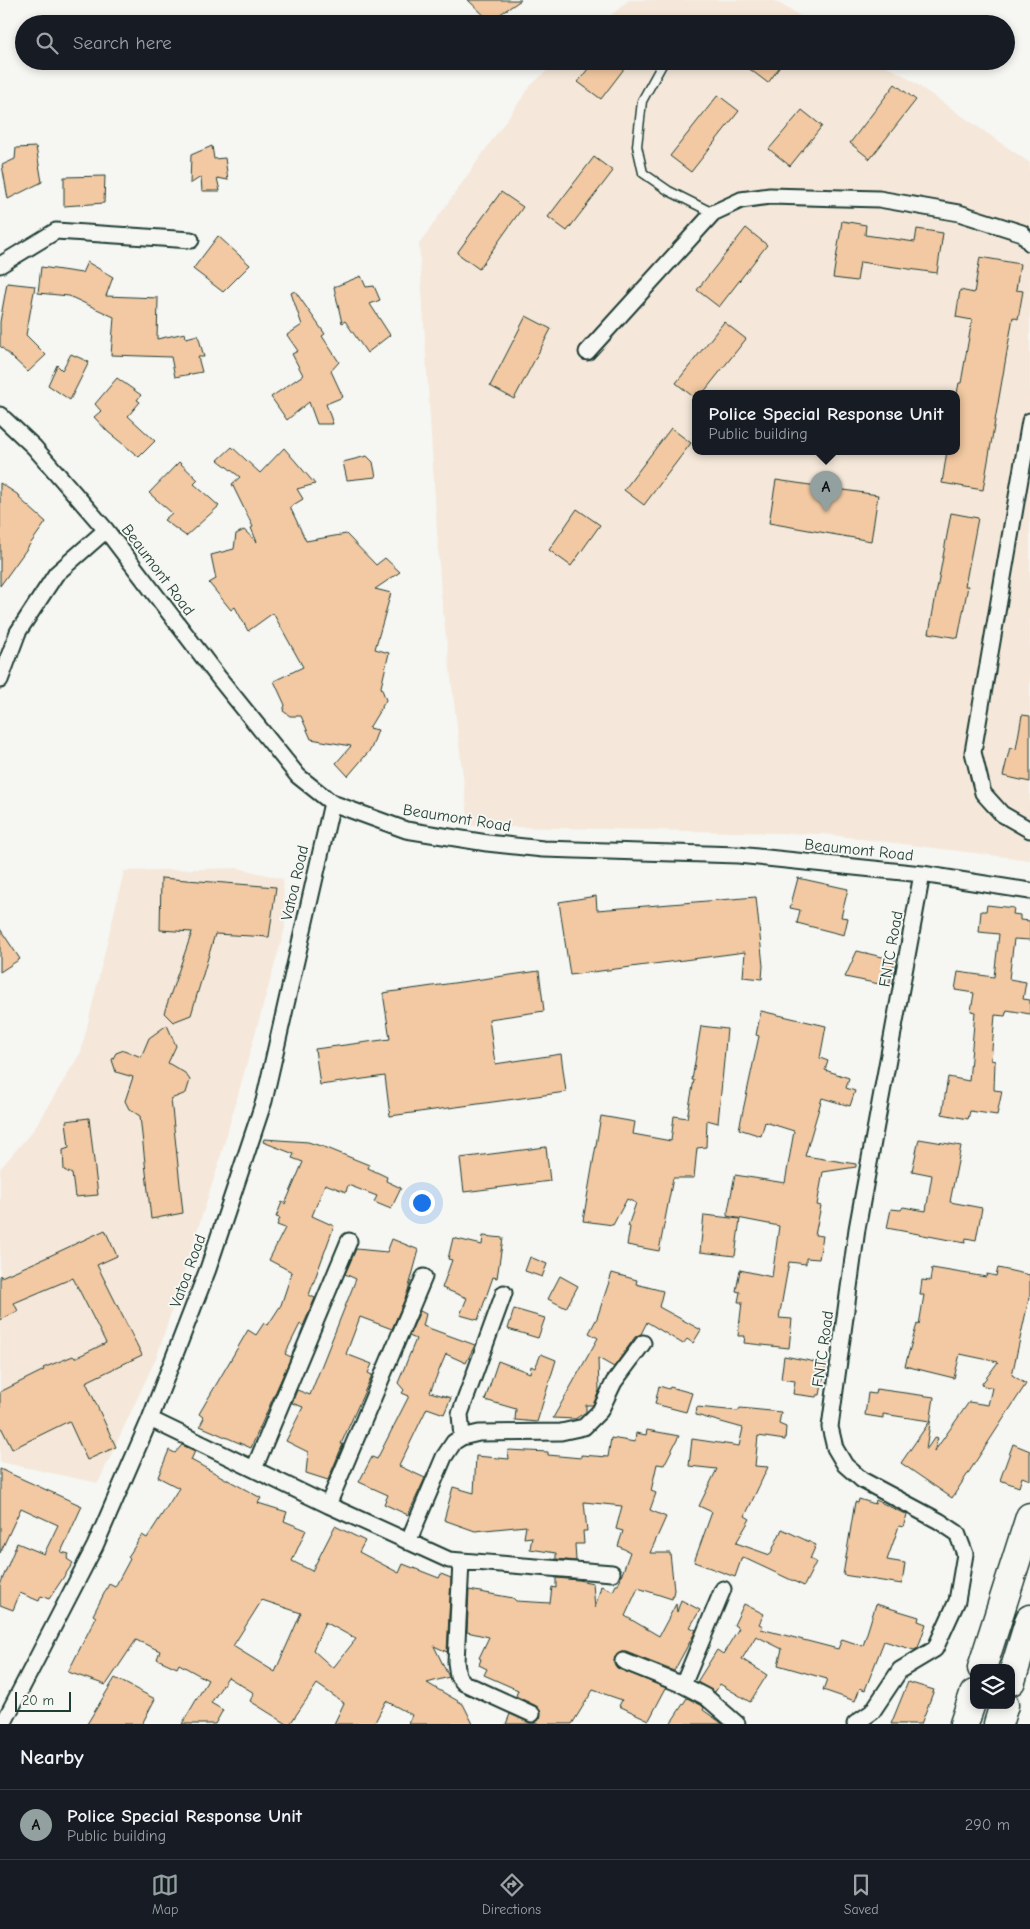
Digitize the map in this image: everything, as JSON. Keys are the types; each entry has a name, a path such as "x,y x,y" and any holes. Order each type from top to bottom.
{"highway":[{"path":"983,1664 1030,1517"},
{"path":"1015,1668 1030,1619"},
{"path":"964,1724 970,1706"},
{"path":"998,1724 1003,1709"}],"street":[{"path":"587,352 713,213 741,200 770,196 879,199 959,213 1022,233 1030,243"},
{"path":"0,265 56,231 191,240"},
{"name":"Beaumont Road","path":"0,415 34,447 106,530 219,678 298,776 332,804 406,830 487,843 543,849 738,855 922,874 1030,891"},
{"path":"1030,421 973,752 983,793 1002,814 1030,830"},
{"path":"0,680 18,632 56,574 106,530"},
{"name":"Vatoa Road","path":"3,1724 95,1546 150,1419 208,1269 264,1101 332,804"},
{"name":"FNTC Road","path":"855,1724 872,1712 900,1670 934,1649 957,1601 964,1570 965,1554 957,1533 939,1521 862,1480 845,1465 835,1448 830,1427 857,1229 922,874"},
{"path":"254,1469 349,1240"},
{"path":"328,1505 424,1277"},
{"path":"462,1437 460,1414 504,1293"},
{"path":"408,1542 448,1448 462,1437 496,1432 560,1432 584,1427 600,1410 614,1382 643,1343"},
{"path":"150,1419 328,1505 449,1560 612,1573"},
{"path":"462,1562 456,1662 458,1676 464,1683 532,1714"},
{"path":"683,1685 724,1589"},
{"path":"624,1661 683,1685 706,1697 737,1724"}],"lane":[{"path":"659,70 642,101 637,146 643,173 669,191 713,213"}],"shaded area":[{"path":"629,0 773,0 799,15 612,15"},
{"path":"548,70 894,70 1030,163 1030,860 823,834 469,826 441,595 419,244 531,85"},
{"path":"238,868 283,879 285,928 217,1169 157,1356 98,1483 0,1462 0,1169 34,1129 81,1052 124,871"}],"building":[{"path":"468,0 521,0 499,15 484,15"},
{"path":"587,70 623,70 601,99 578,82"},
{"path":"751,70 777,70 768,83"},
{"path":"895,84 916,100 870,159 850,143"},
{"path":"718,95 739,111 691,172 670,156"},
{"path":"802,110 822,126 790,166 769,149"},
{"path":"212,146 214,159 225,158 228,180 217,178 220,191 202,191 201,177 190,184 191,155"},
{"path":"36,147 42,182 8,199 2,165 15,159 16,148"},
{"path":"594,157 613,171 567,231 548,217"},
{"path":"105,176 104,203 64,206 64,177"},
{"path":"501,192 523,207 479,269 457,253"},
{"path":"842,221 866,225 865,235 915,242 917,229 943,233 937,273 860,262 857,281 833,278"},
{"path":"746,228 767,245 719,307 697,290"},
{"path":"218,236 250,265 223,292 193,269"},
{"path":"980,257 1020,264 1016,290 1023,291 1018,319 1013,317 983,490 942,483 946,455 960,455 960,390 958,390 959,383 961,383 972,320 956,317 960,290 974,293"},
{"path":"87,262 113,277 106,296 158,298 157,339 185,333 186,338 198,335 204,357 198,357 202,372 175,377 171,357 111,355 114,317 69,296 38,293 41,267 82,273"},
{"path":"361,276 366,287 374,286 380,300 370,304 390,335 367,353 345,321 342,323 334,287"},
{"path":"7,283 35,286 26,335 46,355 28,372 0,346 0,322"},
{"path":"295,291 325,334 322,336 339,362 331,371 343,397 326,404 333,424 317,424 309,402 287,420 271,397 303,375 292,354 298,351 287,335 302,325 291,293"},
{"path":"526,316 551,329 514,399 490,386"},
{"path":"724,322 746,339 705,390 692,390 692,396 676,383"},
{"path":"71,354 89,362 70,400 48,385 57,365 62,370"},
{"path":"117,378 141,395 137,400 140,402 128,416 155,441 139,457 108,432 94,417 101,411 95,404"},
{"path":"671,428 691,443 644,505 624,490"},
{"path":"232,447 260,473 284,448 315,484 297,489 303,499 290,507 306,541 346,534 376,565 385,558 400,572 375,589 391,593 375,649 389,653 381,687 386,700 369,728 378,730 371,749 348,776 336,763 351,746 311,739 301,716 290,716 283,711 285,705 274,681 303,667 273,613 248,631 235,607 231,610 209,583 216,579 211,555 234,549 236,534 244,530 257,542 251,528 253,527 232,484 240,477 218,460"},
{"path":"367,456 373,462 376,477 347,480 343,462"},
{"path":"179,462 198,480 194,484 219,506 186,536 164,520 172,513 149,493"},
{"path":"776,480 878,495 871,541 769,523"},
{"path":"0,483 20,496 19,498 46,522 0,586"},
{"path":"577,509 600,525 571,566 549,550"},
{"path":"951,513 978,518 965,586 968,586 958,638 929,633"},
{"path":"1022,715 1030,716 1030,782 1003,776 1010,747 1016,749"},
{"path":"161,878 276,887 269,937 215,934 191,1015 173,1022 164,1013 192,932 160,930"},
{"path":"798,878 848,889 841,917 848,918 844,935 797,923 800,910 790,908"},
{"path":"596,896 597,910 756,897 763,966 762,979 743,977 745,952 570,975 559,902"},
{"path":"987,905 1014,908 1013,914 1020,915 1020,920 1030,921 1030,940 1014,939 1009,979 1026,982 1023,999 1030,1000 1030,1014 1007,1010 1005,1016 995,1015 991,1060 995,1061 994,1090 1002,1091 997,1115 970,1111 968,1119 942,1114 948,1077 969,1081 975,1012 971,1011 974,993 955,990 958,972 994,977 999,934 979,932 981,911 986,911"},
{"path":"0,929 20,959 0,972"},
{"path":"857,951 895,960 889,986 845,977"},
{"path":"539,971 544,1011 489,1019 495,1064 561,1054 566,1092 390,1116 385,1076 320,1085 315,1049 390,1039 383,993"},
{"path":"761,1011 826,1026 820,1058 828,1061 825,1070 849,1078 846,1088 855,1091 850,1106 822,1098 805,1156 856,1164 856,1167 823,1172 817,1205 821,1206 815,1235 823,1236 819,1259 806,1258 806,1264 789,1262 779,1318 792,1319 789,1348 744,1343 745,1336 738,1336 742,1302 738,1302 740,1292 736,1291 740,1270 772,1277 779,1226 727,1216 735,1175 785,1183 794,1131 765,1122 761,1136 739,1129 759,1036 756,1035"},
{"path":"167,1025 176,1046 168,1063 185,1073 190,1080 186,1093 171,1099 183,1213 151,1219 140,1116 129,1109 125,1101 133,1077 116,1072 112,1060 116,1053 124,1050 141,1057 149,1038"},
{"path":"701,1026 727,1029 718,1123 707,1120 706,1147 697,1148 694,1178 673,1178 659,1251 627,1245 630,1227 628,1226 636,1203 627,1199 613,1225 583,1221 601,1116 635,1122 633,1134 671,1141 674,1116 687,1118"},
{"path":"89,1118 98,1195 75,1197 72,1174 64,1170 63,1150 69,1148 66,1121"},
{"path":"264,1139 308,1142 327,1148 369,1165 368,1168 387,1177 386,1181 401,1188 391,1209 374,1202 377,1196 348,1185 346,1192 325,1184 312,1216 334,1226 309,1295 315,1298 303,1326 300,1324 285,1354 291,1357 251,1448 200,1426 204,1418 199,1414 248,1330 256,1335 264,1323 268,1325 281,1305 292,1272 269,1260 285,1228 277,1225 280,1218 276,1217 282,1202 285,1204 303,1162 292,1158 294,1154 263,1142"},
{"path":"919,1139 961,1146 950,1202 982,1208 976,1240 966,1238 965,1243 887,1228 891,1209 901,1210 903,1207 926,1211 932,1175 912,1171"},
{"path":"546,1147 550,1181 464,1192 460,1158"},
{"path":"704,1215 740,1219 735,1256 700,1252"},
{"path":"105,1230 117,1256 97,1265 142,1355 86,1382 116,1447 87,1460 69,1421 12,1449 0,1425 0,1392 44,1370 43,1368 73,1356 75,1358 106,1343 73,1278 14,1303 18,1311 0,1320 0,1275 1,1277 43,1259"},
{"path":"483,1236 503,1238 497,1278 493,1277 478,1320 460,1315 467,1298 442,1288 452,1260 448,1259 453,1238 482,1245"},
{"path":"392,1239 419,1250 407,1294 392,1329 360,1317 346,1354 372,1364 368,1373 372,1375 341,1444 343,1444 328,1480 306,1473 308,1452 286,1441 303,1407 292,1403 297,1390 310,1395 356,1279 345,1274 356,1249 387,1252"},
{"path":"530,1257 547,1264 542,1277 525,1271"},
{"path":"932,1268 986,1277 987,1274 996,1276 998,1268 1030,1275 1030,1294 1012,1375 1026,1384 952,1498 901,1463 930,1421 883,1414 883,1418 865,1415 868,1393 875,1394 876,1389 934,1397 926,1450 935,1437 938,1438 934,1452 969,1402 988,1405 992,1388 981,1385 998,1362 960,1354 954,1378 905,1366 917,1324 919,1325 924,1295 920,1295 922,1280 930,1281"},
{"path":"612,1273 637,1280 636,1284 663,1291 659,1307 701,1330 693,1343 687,1339 683,1344 647,1322 641,1334 635,1337 614,1367 598,1358 599,1391 593,1405 586,1405 586,1412 575,1419 553,1418 598,1338 589,1333 597,1318"},
{"path":"560,1276 578,1286 566,1308 548,1299"},
{"path":"514,1309 545,1318 538,1338 508,1329"},
{"path":"420,1311 426,1314 423,1326 475,1345 466,1363 446,1354 430,1392 451,1398 444,1414 427,1408 399,1466 425,1478 408,1515 384,1504 388,1495 359,1482 372,1457 377,1459 409,1396 402,1393 404,1390 398,1383 416,1339 409,1336"},
{"path":"541,1354 556,1360 537,1422 515,1420 516,1409 485,1400 498,1361 530,1373 531,1366 535,1368"},
{"path":"784,1356 826,1364 820,1395 816,1397 793,1394 795,1381 781,1379"},
{"path":"659,1386 692,1393 686,1412 655,1404"},
{"path":"697,1407 738,1411 740,1408 781,1412 779,1424 786,1427 785,1440 758,1436 755,1466 768,1467 745,1516 750,1519 736,1543 770,1555 782,1529 816,1545 810,1559 816,1562 804,1586 742,1557 735,1577 694,1562 712,1512 699,1506 717,1469 689,1466 692,1439 739,1446 743,1428 696,1415"},
{"path":"647,1430 679,1436 664,1465 657,1464 651,1491 656,1493 650,1510 666,1517 650,1553 670,1553 674,1590 672,1599 638,1588 625,1616 659,1636 676,1604 677,1612 681,1600 700,1610 690,1627 696,1630 674,1671 626,1652 621,1652 615,1657 614,1663 619,1669 666,1688 649,1720 619,1706 622,1700 593,1690 572,1724 506,1724 510,1714 532,1723 540,1718 541,1713 536,1706 516,1696 518,1690 484,1675 487,1669 479,1665 481,1659 479,1658 489,1637 467,1632 469,1590 513,1598 516,1601 550,1603 552,1587 556,1588 556,1578 578,1580 593,1583 595,1608 601,1586 613,1591 616,1585 618,1585 630,1552 618,1546 623,1531 616,1529 622,1506 584,1502 587,1531 583,1531 584,1544 575,1544 576,1561 556,1559 556,1553 530,1549 532,1537 524,1538 526,1526 475,1531 444,1520 453,1487 474,1493 476,1456 509,1459 508,1450 548,1452 548,1455 581,1458 581,1455 608,1457 611,1438 635,1442 636,1433 646,1435"},
{"path":"1013,1444 1030,1451 1030,1480 1022,1477 1019,1487 1000,1480"},
{"path":"182,1445 195,1451 191,1460 261,1498 258,1503 287,1512 284,1521 306,1530 292,1561 312,1571 335,1526 365,1541 359,1552 399,1573 403,1564 439,1578 441,1574 451,1578 447,1652 434,1646 449,1677 427,1683 463,1704 473,1724 408,1724 412,1715 386,1701 374,1724 334,1724 344,1703 317,1684 290,1724 287,1724 250,1701 254,1693 228,1677 211,1703 223,1710 215,1724 182,1724 208,1680 179,1664 177,1668 157,1659 160,1651 136,1640 106,1685 68,1672 96,1617 93,1615 109,1584 115,1587 130,1559 128,1557 142,1535 147,1538 179,1488 158,1477 169,1450 175,1453","holes":["262,1600 301,1613 275,1672 233,1646","325,1622 356,1639 333,1668 313,1650"]},
{"path":"0,1469 82,1506 61,1552 69,1554 67,1559 73,1563 49,1599 41,1596 39,1601 20,1593 13,1610 0,1605 0,1585 17,1543 44,1554 58,1525 21,1508 0,1553"},
{"path":"859,1499 875,1504 876,1500 907,1515 903,1527 899,1526 887,1560 905,1563 902,1584 843,1575 855,1502 858,1503"},
{"path":"744,1604 764,1614 759,1624 763,1626 761,1629 838,1649 842,1639 863,1646 876,1604 919,1617 918,1621 926,1624 918,1648 914,1650 884,1641 865,1690 860,1688 855,1701 823,1690 827,1679 778,1665 782,1649 756,1636 742,1659 767,1675 750,1702 720,1684 715,1692 697,1682 717,1650 723,1654 739,1628 734,1625"},
{"path":"115,1678 155,1699 142,1724 87,1724"},
{"path":"908,1682 934,1690 921,1724 891,1724"},
{"path":"687,1698 701,1705 704,1708 703,1710 723,1724 670,1724"}],"place":[{"name":"Police Special Response Unit","path":"826,512"}]}
